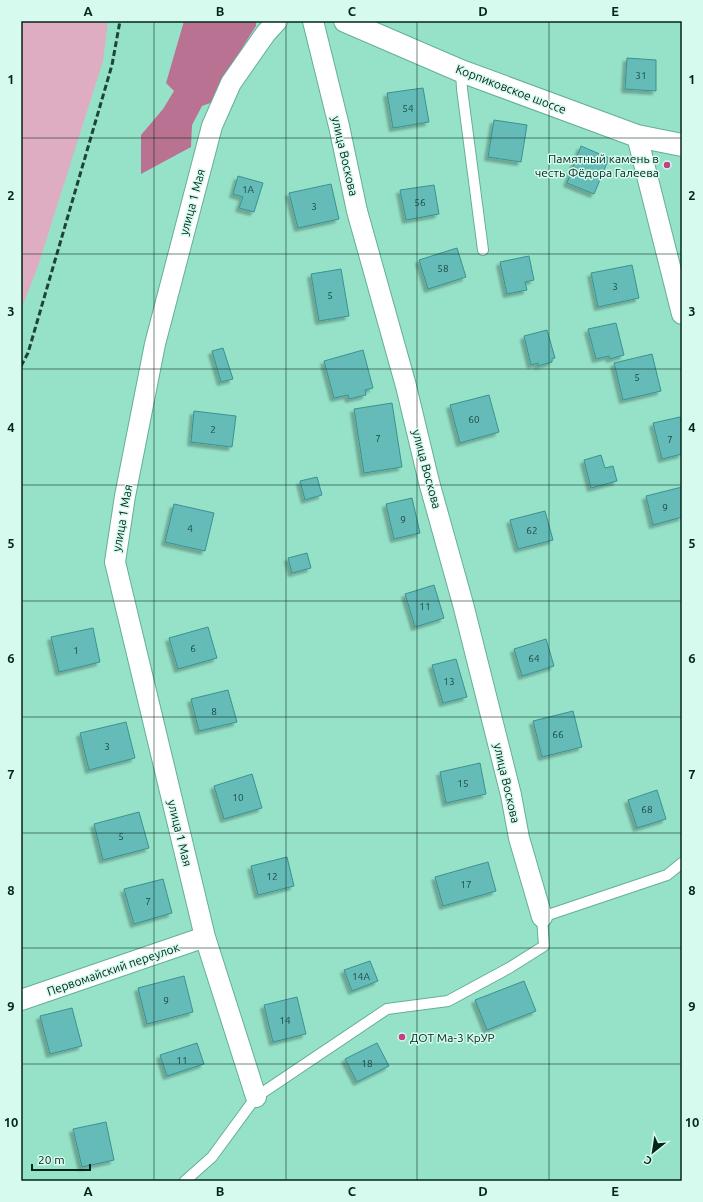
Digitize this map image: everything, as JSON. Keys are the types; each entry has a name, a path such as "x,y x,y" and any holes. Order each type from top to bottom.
{"street":[{"name":"улица 1 Мая","path":"256,1097 205,937 115,562 125,496 155,344 212,126 235,77 266,33 277,21"},
{"name":"улица Воскова","path":"313,21 339,126 357,211 406,386 511,795 519,838 542,917"},
{"name":"Корпиковское шоссе","path":"345,21 461,71 637,136 682,145"},
{"path":"637,136 682,314"},
{"name":"Первомайский переулок","path":"21,1000 205,937"}],"lane":[{"path":"461,71 462,89 483,250"},
{"path":"185,1181 212,1157 256,1097 387,1009 448,1001 509,968 544,946 542,917 666,875 682,863"}],"shaded area":[{"path":"21,21 108,21 103,61 37,269 21,309"},
{"path":"184,21 256,21 256,26 228,73 213,102 202,106 192,125 191,147 141,174 141,135 163,109 174,91 166,83"}],"building":[{"path":"627,58 656,60 656,91 625,89"},
{"path":"423,88 429,122 393,128 387,93"},
{"path":"494,120 527,125 521,162 488,157"},
{"path":"581,146 609,158 594,194 567,183"},
{"path":"238,176 263,183 254,212 239,208 243,197 233,194"},
{"path":"331,184 339,219 298,228 289,193"},
{"path":"434,185 439,214 406,220 400,190"},
{"path":"457,248 466,277 428,289 419,260"},
{"path":"529,256 534,280 525,282 527,290 507,294 500,262"},
{"path":"632,265 639,298 598,307 591,273"},
{"path":"341,269 349,316 319,321 311,274"},
{"path":"616,323 624,355 610,359 609,356 596,359 588,329"},
{"path":"547,330 555,358 552,359 552,362 538,366 538,363 531,365 524,336"},
{"path":"223,348 233,379 221,382 212,351"},
{"path":"363,350 373,388 365,390 366,395 349,399 348,395 334,398 324,361"},
{"path":"652,354 661,391 623,400 614,363"},
{"path":"489,395 499,432 460,443 450,405"},
{"path":"392,403 402,467 364,473 354,409"},
{"path":"194,411 236,416 232,447 191,442"},
{"path":"680,417 682,425 682,454 662,459 653,423"},
{"path":"601,455 605,468 613,466 617,481 591,488 584,460"},
{"path":"317,477 322,495 305,500 300,481"},
{"path":"682,487 682,517 653,525 646,496"},
{"path":"412,498 420,533 394,539 386,504"},
{"path":"174,504 214,513 205,551 165,542"},
{"path":"545,511 553,540 518,549 510,520"},
{"path":"307,553 311,568 292,573 288,558"},
{"path":"434,585 444,618 415,627 405,594"},
{"path":"208,627 217,658 178,669 169,638"},
{"path":"93,628 100,662 59,672 51,637"},
{"path":"546,639 554,666 522,676 514,649"},
{"path":"456,659 467,697 443,703 432,665"},
{"path":"228,690 237,722 199,731 191,699"},
{"path":"573,711 582,747 542,757 533,721"},
{"path":"126,722 135,758 89,770 80,733"},
{"path":"480,763 486,794 446,803 440,772"},
{"path":"252,774 262,808 224,819 214,786"},
{"path":"657,790 666,819 637,828 628,800"},
{"path":"139,812 149,848 103,860 94,824"},
{"path":"287,857 294,886 258,895 251,866"},
{"path":"488,862 496,891 443,906 435,877"},
{"path":"163,879 172,913 134,924 124,889"},
{"path":"370,961 378,981 352,991 344,970"},
{"path":"184,976 193,1012 147,1024 138,988"},
{"path":"524,981 536,1011 487,1030 475,1000"},
{"path":"297,997 306,1034 273,1042 264,1005"},
{"path":"72,1008 82,1046 50,1054 40,1016"},
{"path":"197,1043 204,1064 167,1076 160,1055"},
{"path":"377,1043 389,1066 357,1082 345,1059"},
{"path":"106,1122 114,1160 82,1167 73,1129"}],"railway":[{"path":"21,366 28,353 112,65 120,21"}],"place":[{"name":"Памятный камень в честь Фёдора Галеева","path":"667,165"},
{"name":"ДОТ Ма-3 КрУР","path":"402,1037"}]}
